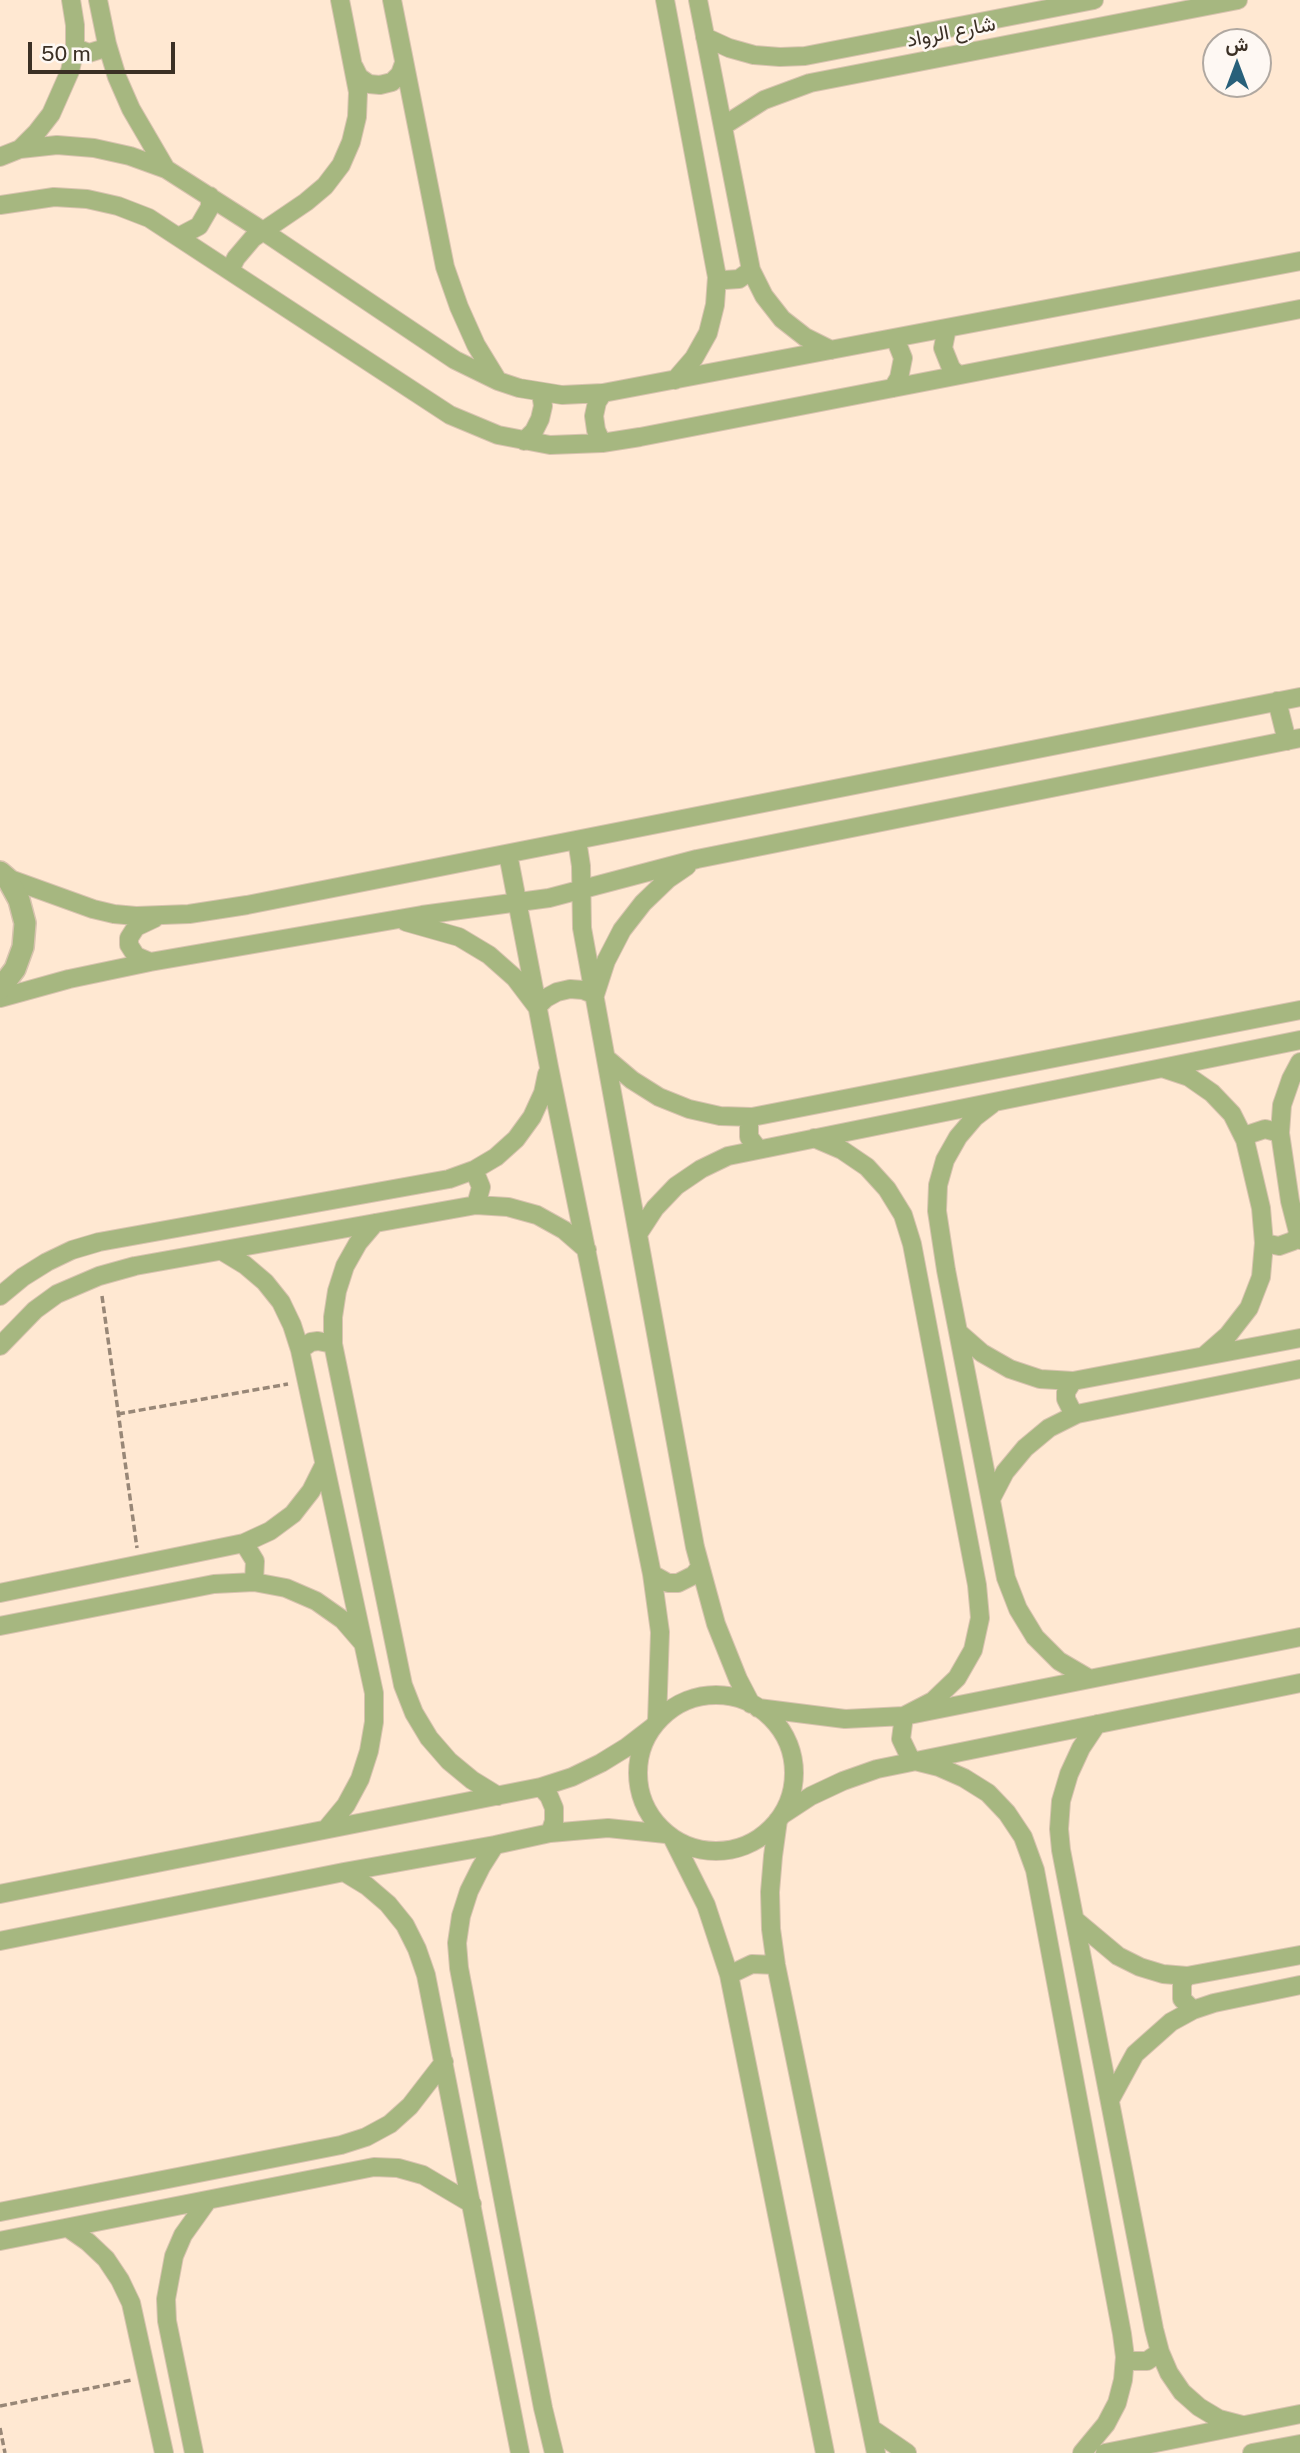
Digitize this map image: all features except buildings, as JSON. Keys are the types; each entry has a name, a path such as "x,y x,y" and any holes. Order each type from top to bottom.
{"street":[{"path":"20,149 51,114 70,71 75,48 71,0"},
{"path":"98,0 107,44 131,109 166,169"},
{"path":"230,270 244,248 263,231 325,186 341,166 351,142 357,117 358,92 340,0"},
{"path":"392,0 445,267 458,307 498,382"},
{"path":"665,0 717,277 715,306 708,333 694,358 675,380"},
{"path":"698,0 751,270 764,296 782,319 805,337 831,350"},
{"name":"شارع الرواد","path":"705,37 754,55 805,56 1094,0"},
{"name":"شارع الرواد","path":"723,127 764,100 810,83 1238,0"},
{"path":"75,48 82,52 96,52 107,44"},
{"path":"805,56 803,73 810,83"},
{"path":"354,67 359,77 369,84 380,85 392,82 400,74 404,63"},
{"path":"0,157 20,149 57,145 94,148 130,156 166,169 455,360 498,382 541,393 603,393 1300,261"},
{"path":"180,236 190,233 206,217 210,196"},
{"path":"0,205 54,197 87,199 118,206 149,218 450,415 474,426 524,441 550,444 602,443 1300,309"},
{"path":"717,277 732,281 746,276 751,270"},
{"path":"947,328 943,348 951,368 958,375"},
{"path":"893,388 899,378 903,358 895,338"},
{"path":"524,441 534,431 540,419 543,406 541,393"},
{"path":"602,443 594,416 597,402 603,393"},
{"path":"4,875 93,909 136,916 158,916 247,905 1300,697"},
{"path":"0,998 96,972 150,962 581,891 696,859 1293,739 1277,701"},
{"path":"577,840 581,866 583,928 700,1567 726,1652 755,1706 773,1721 785,1738 792,1756 792,1787 780,1817 772,1856 771,1929 776,1965 876,2453"},
{"path":"508,854 652,1574 660,1632 660,1691 655,1724 640,1754 638,1783 648,1811 670,1836 706,1905 729,1975 825,2453"},
{"path":"595,995 606,961 622,930 643,903 668,879 696,859"},
{"path":"0,989 15,970 23,947 25,923 19,900 4,875"},
{"path":"150,962 142,960 132,952 129,938 136,927 158,916"},
{"path":"396,920 459,937 489,956 515,978 537,1007"},
{"path":"537,1007 557,992 570,989 595,995"},
{"path":"606,1058 632,1080 659,1097 689,1110 720,1116 752,1117 1300,1010"},
{"path":"638,1234 655,1208 684,1180 728,1156 1300,1040"},
{"path":"1264,1243 1286,1244 1299,1238 1283,1167 1280,1133 1282,1105 1300,1062"},
{"path":"0,1296 47,1262 72,1250 99,1242 436,1181 474,1170 496,1157 516,1139 532,1117 543,1093 549,1067"},
{"path":"1162,1068 1189,1077 1212,1093 1232,1114 1245,1140 1261,1208 1264,1243 1262,1277 1249,1308 1228,1335 1201,1358"},
{"path":"996,1101 975,1117 958,1137 945,1160 938,1185 937,1211 946,1270 1006,1578 1018,1609 1035,1637 1059,1661 1088,1678"},
{"path":"752,1117 748,1130 752,1144 758,1149"},
{"path":"1245,1140 1250,1134 1265,1129 1280,1133"},
{"path":"814,1138 842,1150 867,1167 887,1189 903,1215 912,1244 977,1585 980,1618 973,1650 957,1678 933,1701 904,1716"},
{"path":"474,1170 481,1187 476,1205"},
{"path":"0,1346 46,1302 99,1276 135,1266 476,1205 508,1207 537,1215 564,1230 587,1250"},
{"path":"375,1223 352,1255 337,1291 333,1317 334,1344 403,1685 414,1713 429,1738 472,1780 498,1796"},
{"path":"222,1251 265,1282 281,1302 292,1325 307,1381 374,1693 374,1722 360,1779 346,1805 327,1828"},
{"path":"918,1275 931,1267 946,1270"},
{"path":"958,1332 982,1353 1010,1369 1040,1379 1073,1381 1300,1338"},
{"path":"300,1350 311,1342 334,1344"},
{"path":"991,1499 1005,1472 1025,1448 1049,1429 1077,1415 1300,1369"},
{"path":"1073,1381 1066,1392 1066,1399 1077,1415"},
{"path":"4,1589 139,1566 244,1543 270,1531 293,1514 311,1491 324,1465"},
{"path":"244,1543 255,1561 254,1582"},
{"path":"652,1574 660,1580 678,1583 694,1575 700,1567"},
{"path":"977,1585 983,1588 997,1587 1006,1578"},
{"path":"0,1626 214,1584 254,1582 286,1588 316,1601 343,1620 364,1645"},
{"path":"0,1894 541,1787 572,1777 601,1763 627,1747 673,1708 691,1699 712,1696 732,1698 755,1706 845,1719 904,1716 1300,1637"},
{"path":"0,1941 550,1833 608,1828 670,1836 691,1847 710,1851 730,1850 748,1844 765,1833 780,1817 811,1796 877,1769 1300,1683"},
{"path":"374,1693 393,1694 403,1685"},
{"path":"904,1716 901,1739 911,1760"},
{"path":"1097,1724 1080,1748 1061,1801 1061,1850 1160,2352 1169,2373 1191,2399 1219,2418 1242,2425"},
{"path":"911,1760 939,1767 988,1793 1007,1813 1031,1855 1125,2357 1117,2403 1107,2424 1082,2453"},
{"path":"541,1787 550,1797 554,1808 550,1833"},
{"path":"1031,1855 1042,1844 1053,1844 1061,1850"},
{"path":"495,1845 469,1891 461,1916 457,1943 458,1968 554,2453"},
{"path":"344,1872 367,1886 388,1904 405,1925 426,1975 520,2453"},
{"path":"1075,1920 1129,1962 1163,1974 1187,1976 1300,1955"},
{"path":"729,1975 752,1964 776,1965"},
{"path":"1187,1976 1181,1991 1186,2006 1193,2010"},
{"path":"1110,2100 1135,2054 1171,2022 1214,2003 1300,1985"},
{"path":"438,2033 441,2027 452,2021 469,2025"},
{"path":"0,2212 341,2145 366,2137 390,2124 410,2106 444,2062"},
{"path":"341,2145 351,2156 352,2162 347,2172"},
{"path":"0,2241 374,2167 398,2168 423,2175 472,2204"},
{"path":"194,2453 167,2321 169,2277 183,2235 208,2200"},
{"path":"68,2228 106,2259 131,2303 164,2453"},
{"path":"137,2327 151,2319 167,2321"},
{"path":"1125,2357 1131,2361 1147,2361 1160,2352"},
{"path":"513,2415 519,2418 533,2417 543,2407"},
{"path":"1105,2453 1300,2414"},
{"path":"872,2429 906,2453"},
{"path":"813,2453 821,2434"},
{"path":"1252,2453 1300,2444"}],"path":[{"path":"99,1276 139,1566"},
{"path":"118,1415 307,1381"},
{"path":"0,2406 148,2377"},
{"path":"0,2428 5,2453"}]}
